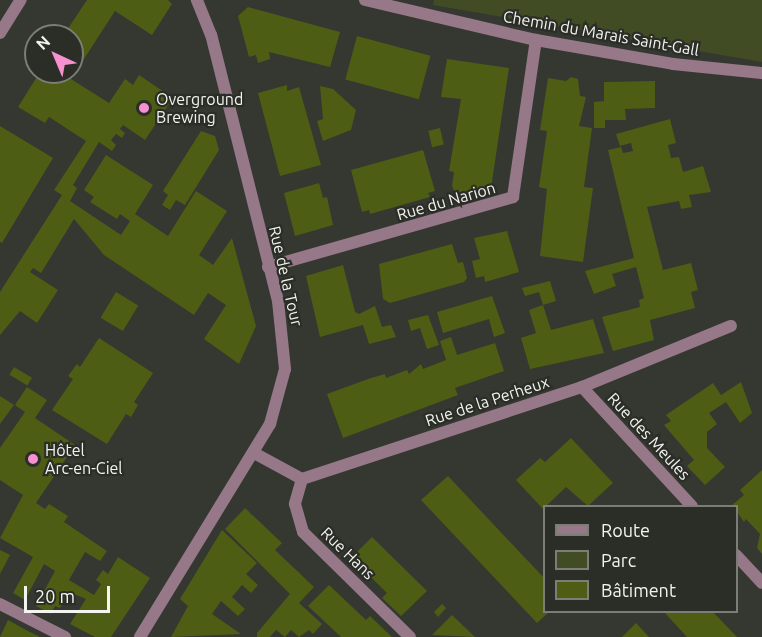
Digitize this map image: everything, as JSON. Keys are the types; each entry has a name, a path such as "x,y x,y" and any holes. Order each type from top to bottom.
{"street":[{"path":"0,33 21,0"},
{"name":"Rue de la Tour","path":"140,637 254,453 277,405 285,369 278,301 211,35 197,0"},
{"name":"Chemin du Marais Saint-Gall","path":"365,0 536,40 673,64 762,73"},
{"name":"Rue du Narion","path":"268,267 513,197 536,40"},
{"name":"Rue de la Perheux","path":"302,479 582,387 731,326"},
{"name":"Rue des Meules","path":"582,387 690,505"},
{"path":"254,453 302,479"},
{"name":"Rue Hans","path":"302,479 295,504 303,532 410,637"},
{"path":"738,557 762,583"},
{"path":"0,604 65,637"}],"green space":[{"path":"434,0 762,0 762,62 433,5"}],"building":[{"path":"87,0 168,0 172,4 152,35 115,11 84,59 84,24 71,24"},
{"path":"248,7 340,32 330,67 269,52 270,59 258,63 256,55 249,57 238,16"},
{"path":"357,36 430,56 419,99 345,79"},
{"path":"447,59 509,68 491,188 464,196 455,193 452,186 454,172 449,171 461,99 441,97"},
{"path":"139,75 173,98 145,140 123,125 120,129 125,133 122,138 116,134 111,140 116,145 112,151 99,142 73,185 77,188 70,201 121,235 130,221 120,214 117,219 90,202 94,197 84,190 106,155 153,185 135,214 168,236 196,191 227,211 199,255 213,265 232,238 256,326 239,364 204,339 226,305 208,293 194,315 104,255 74,219 41,273 33,268 30,272 58,290 37,323 20,311 0,335 0,292 62,195 54,190 86,141 49,117 45,123 18,107 32,84 79,84 109,103 125,79 133,85"},
{"path":"571,77 578,79 580,96 586,97 579,126 592,128 584,187 593,188 583,262 540,256 547,189 539,187 547,131 540,130 548,78 566,81"},
{"path":"655,81 655,108 625,109 626,120 605,120 605,128 594,128 594,102 604,101 604,82"},
{"path":"287,85 287,91 299,87 321,165 280,176 258,93"},
{"path":"320,86 333,89 356,110 351,130 323,141 317,121 323,119"},
{"path":"670,119 676,143 668,145 671,158 679,157 683,172 703,166 711,192 689,195 692,207 681,209 679,201 647,207 663,270 691,263 698,290 691,292 695,308 650,320 654,340 613,351 602,317 640,307 639,300 644,298 636,267 612,274 616,286 594,294 585,271 634,258 608,150 621,147 623,153 633,151 631,143 620,146 616,134"},
{"path":"0,126 53,158 2,243 0,242"},
{"path":"440,128 444,145 432,147 428,131"},
{"path":"201,131 215,136 219,150 185,205 176,200 170,210 162,205 168,195 163,191"},
{"path":"423,150 435,191 428,193 430,197 370,214 369,210 362,212 351,170"},
{"path":"319,183 323,198 327,197 333,225 295,236 284,193"},
{"path":"507,231 519,272 485,282 484,276 476,278 472,261 480,259 474,238"},
{"path":"452,244 458,263 463,262 467,278 464,282 390,303 383,299 379,264"},
{"path":"343,265 355,312 359,314 375,306 382,327 391,325 396,337 369,344 363,325 320,337 306,276"},
{"path":"550,281 556,301 543,305 539,292 525,296 522,288"},
{"path":"116,292 138,305 123,331 101,318"},
{"path":"492,296 505,333 494,337 489,319 443,333 437,312"},
{"path":"543,305 551,330 593,319 604,353 530,369 521,338 536,333 529,310"},
{"path":"428,315 439,345 427,349 420,328 411,331 408,320"},
{"path":"451,337 457,355 495,343 504,371 455,388 458,395 343,438 327,394 385,374 386,378 407,370 409,374 421,364 423,369 446,360 440,341"},
{"path":"99,338 153,373 134,402 138,405 131,417 126,414 107,444 52,410 73,379 68,376 77,364 80,367"},
{"path":"14,367 32,378 27,386 9,375"},
{"path":"741,382 752,413 740,423 726,402 709,413 717,424 707,432 707,448 725,467 705,485 687,466 694,460 664,425 671,421 666,415 713,383 721,395"},
{"path":"27,387 47,400 35,418 75,445 36,503 45,509 49,504 68,516 64,522 107,551 100,561 85,552 69,580 94,595 101,584 96,580 103,570 108,574 118,557 150,578 111,637 95,637 70,624 86,599 69,592 60,608 55,606 51,614 36,606 55,571 44,564 25,600 13,593 33,557 0,538 23,495 0,480 0,448 25,412 15,405"},
{"path":"0,396 14,405 0,424"},
{"path":"571,438 613,483 589,505 566,487 547,505 543,505 543,509 516,480 540,458 545,462"},
{"path":"762,470 762,554 757,548 760,534 746,519 744,522 738,514 738,505 732,505 744,495 740,490"},
{"path":"448,476 543,577 543,613 548,613 537,623 421,500"},
{"path":"245,508 282,543 275,550 314,587 299,603 322,624 313,634 309,630 299,637 291,630 285,637 276,630 270,637 257,637 257,633 290,594 225,529"},
{"path":"222,530 257,563 246,574 258,585 251,593 242,585 232,597 245,609 238,616 221,601 212,614 241,634 171,637 188,606 180,599"},
{"path":"372,537 427,591 401,616 382,598 387,593 351,558"},
{"path":"0,550 10,555 0,574"},
{"path":"329,585 366,620 370,616 392,637 341,637 308,606"},
{"path":"442,604 446,608 438,617 434,612"},
{"path":"665,613 714,613 737,637 687,637"},
{"path":"452,615 475,637 432,635"},
{"path":"8,620 26,630 40,637 0,637"},
{"path":"636,623 649,637 622,637"}],"place":[{"name":"Overground Brewing","path":"144,108"},
{"name":"Hôtel Arc-en-Ciel","path":"33,459"}]}
